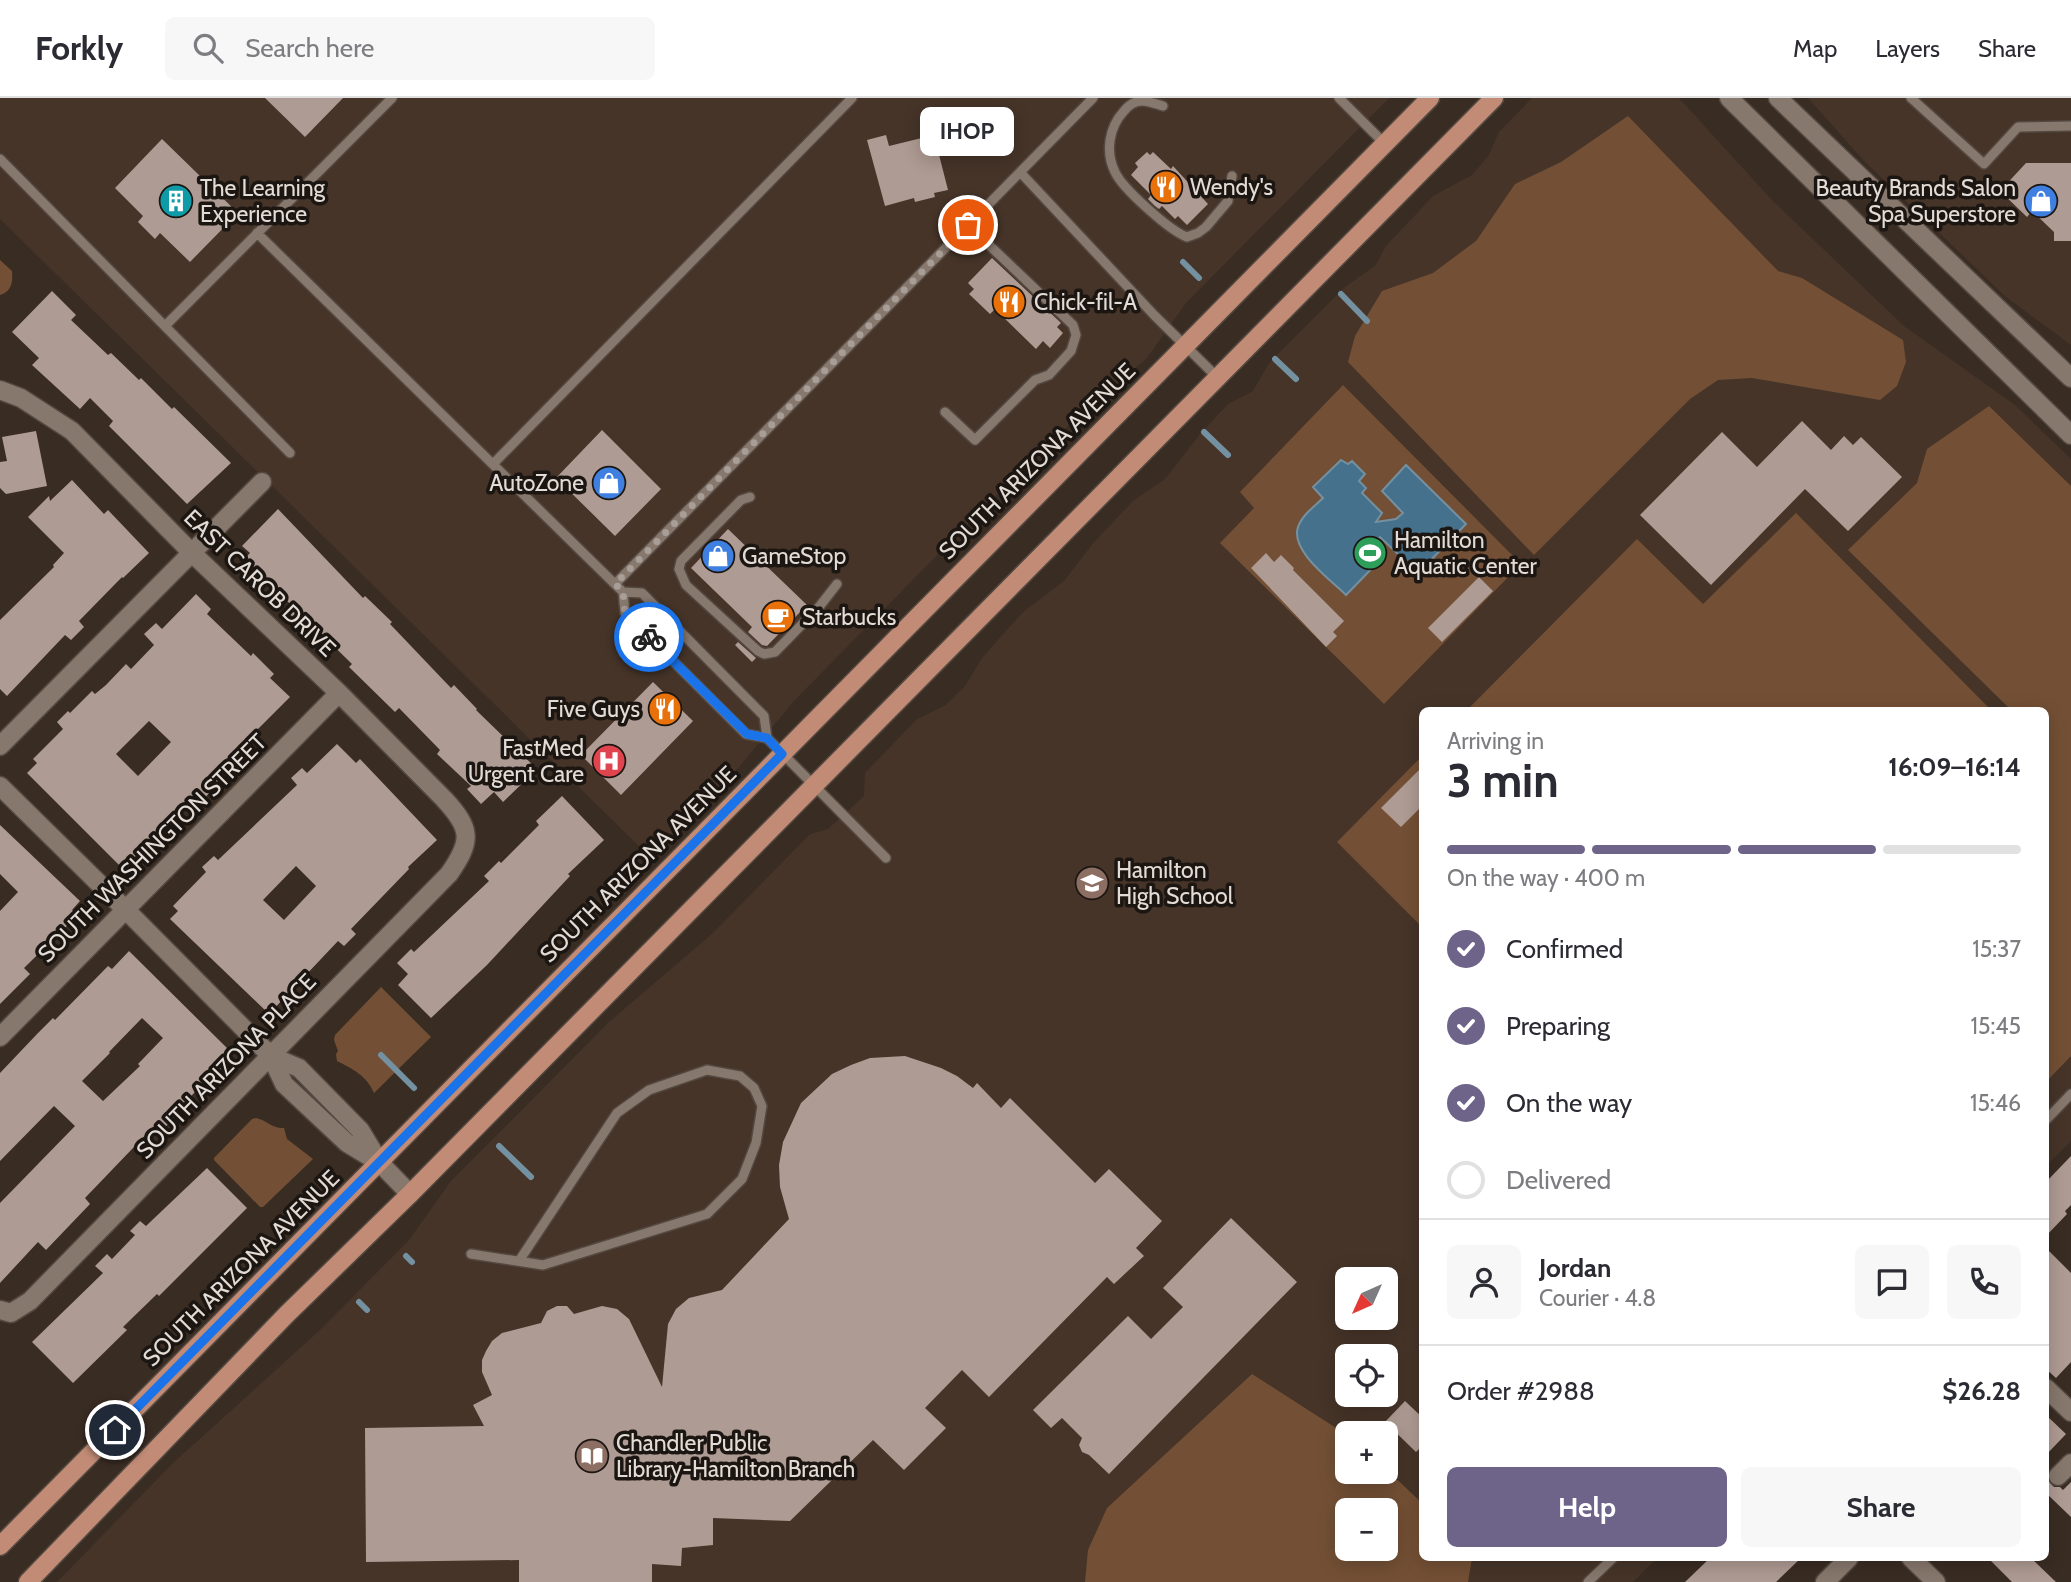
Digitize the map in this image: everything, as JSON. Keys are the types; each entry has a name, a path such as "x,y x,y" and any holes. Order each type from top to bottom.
{"main road":[{"name":"SOUTH ARIZONA AVENUE","path":"0,1546 1430,98"},
{"path":"29,1582 287,1314 410,1194 1494,98"}],"street":[{"path":"1729,98 2071,435"},
{"path":"1779,98 2071,378"},
{"name":"EAST CAROB DRIVE","path":"0,390 21,398 72,431 460,816 467,834"},
{"path":"0,746 262,482"},
{"name":"SOUTH WASHINGTON STREET","path":"0,1037 339,693"},
{"path":"0,786 271,1056 299,1068 360,1130 380,1163 410,1194"},
{"name":"SOUTH ARIZONA PLACE","path":"0,1310 11,1313 30,1301 271,1056 449,874 462,856 467,834"},
{"path":"2049,1390 2067,1402"},
{"path":"1825,1582 1846,1561"},
{"path":"1914,1561 1936,1582"}],"lane":[{"path":"165,326 391,98"},
{"path":"493,464 852,98"},
{"path":"615,584 1093,98"},
{"path":"1339,98 1385,144"},
{"path":"1910,98 1983,164 2018,127 2071,126"},
{"path":"1163,106 1141,101 1134,103 1123,112 1112,128 1111,162 1122,182 1169,227 1187,237 1206,227 1228,201 1231,176"},
{"path":"0,159 290,453"},
{"path":"1020,172 1185,347 1217,377"},
{"path":"945,412 975,440 1035,380 1049,374 1072,351 1076,335 1073,325 968,225"},
{"path":"257,233 623,592 625,613 747,734 767,738"},
{"path":"750,497 741,500 681,561 679,569 686,585 764,654 775,652 819,607 837,584"},
{"path":"623,592 642,593 764,716 767,738 886,858"},
{"path":"471,1254 543,1265 707,1214 742,1179 756,1143 762,1106 754,1088 740,1076 707,1070 649,1090 617,1113 519,1261"},
{"path":"2049,1117 2071,1094"},
{"path":"1588,1582 1610,1561"}],"shaded area":[{"path":"0,98 1389,98 1186,303 1147,358 1053,439 952,540 794,701 739,767 651,858 0,219"},
{"name":"Hamilton High School","path":"1532,98 1679,98 1771,199 1904,326 2015,405 2071,459 2071,1141 2049,1163 2049,707 1419,707 1419,1561 1654,1561 1633,1582 57,1582 172,1464 320,1330 409,1240 451,1181 609,1022 713,933 810,834 828,829 864,796 865,773 917,719 946,705 965,686 982,658 1023,612 1064,581 1094,542 1133,501 1165,479 1200,434 1228,404 1253,391 1269,363 1346,286 1375,266 1386,246 1433,196 1472,175 1489,155 1499,132"},
{"path":"1808,98 2071,98 2071,345 2006,297 1865,162"},
{"path":"1628,116 1778,271 1802,278 1903,340 1906,362 1897,386 1880,400 1752,378 1718,380 1690,399 1534,555 1348,362 1355,336 1382,291 1433,273 1476,241 1515,184 1561,162"},
{"path":"0,260 12,271 12,282 9,289 0,295"},
{"name":"Hamilton Aquatic Center","path":"1343,385 1521,564 1384,704 1220,543 1254,508 1240,492"},
{"path":"1989,406 2071,486 2071,1056 2049,1079 2049,707 2008,707 1848,550 1917,483 1927,449"},
{"path":"1796,513 1988,707 1470,707 1637,539 1703,604"},
{"path":"1419,759 1419,924 1337,842"},
{"path":"381,987 431,1037 374,1093 354,1070 337,1061 338,1051 334,1040 335,1035"},
{"path":"252,1119 284,1128 287,1139 313,1159 263,1207 214,1160"},
{"path":"1252,1374 1335,1427 1335,1484 1398,1484 1398,1480 1419,1500 1419,1561 1472,1561 1468,1582 1085,1582 1088,1550 1107,1508"}],"water":[{"path":"1341,460 1348,464 1352,461 1365,474 1359,481 1366,488 1362,493 1382,513 1376,522 1396,519 1403,513 1382,491 1406,465 1466,524 1418,573 1380,537 1369,547 1381,559 1346,595 1313,564 1300,546 1297,536 1302,519 1323,498 1313,487"}],"building":[{"path":"265,98 343,98 305,137"},
{"path":"886,135 889,146 934,135 948,190 934,193 935,197 915,202 914,198 885,206 867,140"},
{"name":"The Learning Experience","path":"162,139 238,213 190,262 160,233 155,239 138,222 143,216 115,188"},
{"path":"1147,152 1150,155 1153,152 1171,169 1173,166 1208,204 1187,225 1178,216 1175,219 1162,206 1159,209 1155,206 1148,199 1151,195 1131,175 1138,167 1135,163"},
{"name":"Beauty Brands Salon Spa Superstore","path":"2026,163 2071,163 2071,241 2054,241 2054,232 2032,211 2027,217 2000,191"},
{"name":"Chick-fil-A","path":"992,258 1061,323 1057,327 1063,333 1050,348 1043,341 1036,349 995,309 990,314 969,294 974,289 968,283"},
{"path":"52,291 76,315 71,320 108,355 111,353 172,409 174,407 231,463 187,504 109,426 113,421 90,398 80,409 32,365 39,358 12,332"},
{"path":"1802,421 1831,450 1844,436 1853,445 1861,437 1902,477 1848,531 1805,489 1711,585 1640,515 1722,432 1757,467"},
{"name":"AutoZone","path":"602,430 661,489 615,536 556,478"},
{"path":"36,431 47,486 6,494 0,488 0,462 7,461 2,437"},
{"path":"72,480 104,514 108,510 149,553 79,621 84,627 71,640 65,635 7,696 0,689 0,620 54,567 64,553 28,517 49,496 50,501"},
{"path":"278,509 363,598 365,596 392,622 390,624 451,688 454,685 537,769 503,802 494,792 481,804 467,789 471,786 437,754 440,750 399,708 395,712 349,667 352,664 310,623 304,629 290,614 295,609 245,558 250,553 242,546"},
{"path":"728,529 807,605 767,646 762,645 748,632 752,627 691,568"},
{"path":"1266,553 1274,562 1281,555 1344,621 1333,632 1337,636 1326,647 1251,568"},
{"path":"1479,577 1493,591 1442,642 1428,628"},
{"path":"196,594 211,609 207,614 274,674 270,678 290,697 232,755 225,765 230,770 199,804 192,797 123,869 27,773 37,763 33,759 63,729 57,722 92,691 95,694 106,685 126,664 131,669 154,645 144,634 156,623 162,629","holes":["149,721 171,742 138,776 116,754"]},
{"path":"738,642 756,658 752,662 735,645"},
{"path":"653,682 693,721 621,795 581,755"},
{"path":"337,744 356,763 360,759 437,840 351,929 356,934 344,946 338,941 269,1014 170,919 178,911 173,906 206,872 202,867 214,856 218,860 297,785 291,778 302,768 307,773","holes":["296,866 316,886 284,920 263,900"]},
{"path":"1419,770 1419,809 1401,827 1381,808"},
{"path":"562,796 604,840 568,874 570,876 487,965 431,1018 398,985 408,974 397,963 411,949 414,952 489,881 484,876 539,825 536,821"},
{"path":"0,825 80,901 72,910 78,915 24,968 30,974 0,1004 0,911 18,892 0,874"},
{"path":"129,951 229,1050 225,1054 231,1059 219,1071 217,1069 163,1129 157,1123 85,1198 90,1204 46,1250 38,1242 0,1283 0,1203 75,1126 54,1106 0,1161 0,1073 108,966 112,969","holes":["142,1018 163,1038 138,1064 140,1066 103,1101 82,1081"]},
{"path":"905,1056 941,1068 973,1088 977,1083 1001,1108 1010,1098 1095,1183 1109,1169 1162,1221 1136,1248 1144,1256 1114,1284 1107,1277 989,1397 962,1370 925,1408 946,1428 904,1470 873,1440 790,1521 713,1518 713,1545 682,1548 681,1566 652,1564 652,1582 519,1582 519,1560 366,1562 365,1428 484,1426 473,1405 492,1395 482,1372 482,1360 492,1341 502,1333 541,1323 547,1311 557,1306 567,1306 574,1314 602,1306 617,1309 629,1319 662,1387 668,1324 676,1309 689,1298 722,1290 789,1219 780,1187 779,1165 783,1142 801,1103 832,1074 851,1065 870,1058"},
{"path":"2071,1156 2071,1205 2065,1211 2067,1214 2049,1233 2049,1179"},
{"path":"207,1168 247,1208 159,1296 157,1294 123,1327 127,1330 73,1383 32,1342 103,1273 95,1266 107,1254 112,1259 135,1235 130,1231 140,1221 146,1226"},
{"path":"1231,1218 1297,1282 1109,1474 1082,1452 1079,1445 1082,1438 1062,1418 1051,1428 1033,1410 1128,1316 1151,1339 1183,1307 1163,1288"},
{"path":"2049,1251 2071,1273 2071,1362 2056,1378 2049,1372"},
{"path":"1405,1401 1419,1414 1419,1449 1416,1452 1398,1435 1398,1421 1386,1421"},
{"path":"2049,1418 2066,1434 2049,1452"},
{"path":"2049,1480 2054,1487 2063,1490 2071,1482 2071,1517 2049,1496"},
{"path":"1707,1561 1798,1561 1776,1582 1685,1582"},
{"path":"1991,1561 2034,1561 2056,1582 2012,1582"}],"waterway":[{"path":"1183,262 1199,278"},
{"path":"1341,294 1367,321"},
{"path":"1275,359 1296,379"},
{"path":"1204,432 1228,455"},
{"path":"381,1055 414,1088"},
{"path":"499,1146 531,1177"},
{"path":"406,1256 412,1262"},
{"path":"359,1302 367,1310"}],"way so far":[{"path":"649,637 625,613 623,592 615,584 968,225"}],"place":[{"name":"Wendy's","path":"1166,187"},
{"name":"The Learning Experience","path":"176,201"},
{"name":"Beauty Brands Salon Spa Superstore","path":"2041,201"},
{"name":"IHOP","path":"968,225"},
{"name":"Chick-fil-A","path":"1009,302"},
{"name":"AutoZone","path":"609,483"},
{"name":"Hamilton Aquatic Center","path":"1370,553"},
{"name":"GameStop","path":"718,556"},
{"name":"Starbucks","path":"778,617"},
{"name":"Five Guys","path":"665,709"},
{"name":"FastMed Urgent Care","path":"609,761"},
{"name":"Hamilton High School","path":"1092,883"},
{"name":"Chandler Public Library-Hamilton Branch","path":"592,1456"}],"route":[{"path":"115,1430 782,754 767,738 747,734 649,637"}]}
